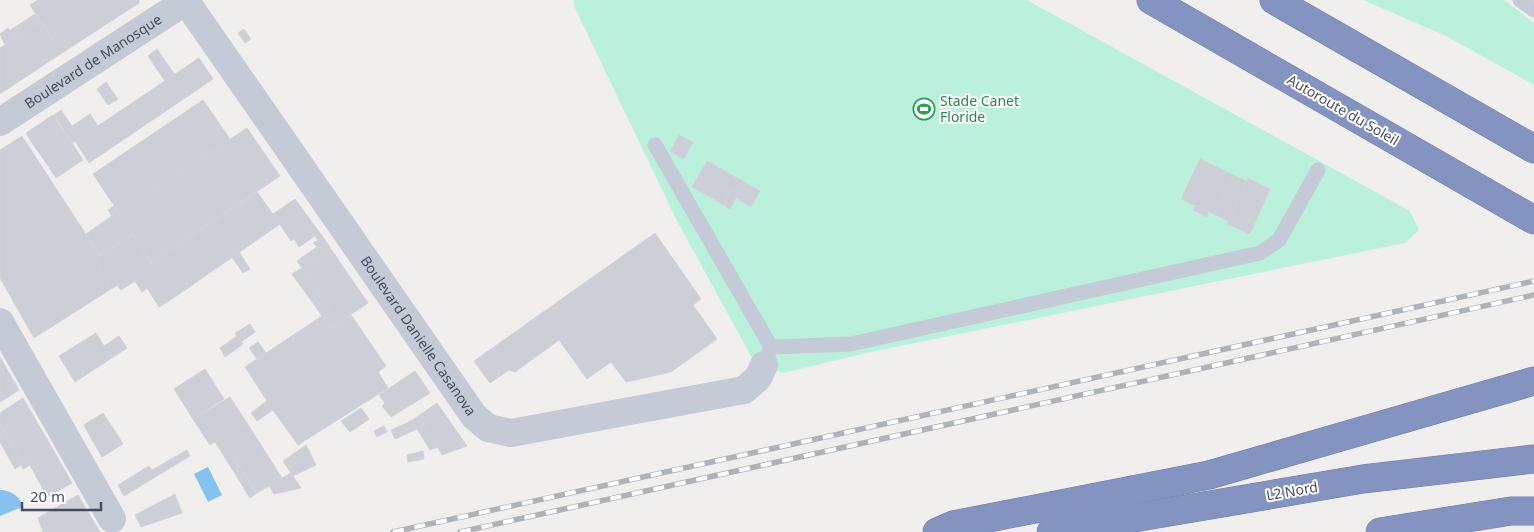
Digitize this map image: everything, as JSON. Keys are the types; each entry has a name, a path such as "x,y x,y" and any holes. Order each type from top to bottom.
{"highway":[{"name":"Autoroute du Soleil","path":"1151,0 1534,220"},
{"path":"1274,0 1534,148"},
{"path":"936,532 953,525 1209,475 1534,381"},
{"name":"L2 Nord","path":"1051,532 1362,479 1534,459"},
{"path":"1380,532 1511,511 1534,511"}],"street":[{"name":"Boulevard de Manosque","path":"0,122 185,0"},
{"name":"Boulevard Danielle Casanova","path":"185,0 474,416 488,428 511,433 744,390 758,378 768,356"},
{"path":"0,322 112,519"}],"lane":[{"path":"1520,0 1534,10"},
{"path":"655,145 768,356 851,344 1260,253 1279,240 1318,170"}],"green space":[{"name":"Stade Canet Floride","path":"574,0 1027,0 1410,211 1419,230 1405,243 871,352 783,373 756,362 752,358 676,219 574,6"},
{"path":"1363,0 1502,0 1507,2 1534,23 1534,85 1446,36"}],"water":[{"path":"208,467 222,495 208,502 194,474"},
{"path":"0,490 8,491 15,495 20,500 22,507 0,516"}],"building":[{"path":"38,0 139,0 139,3 62,53 30,5"},
{"path":"35,14 41,22 15,39 9,31"},
{"path":"41,22 62,53 0,94 0,48"},
{"path":"8,28 15,39 5,45 0,34"},
{"path":"244,29 251,39 245,43 238,33"},
{"path":"157,49 175,75 165,81 148,56"},
{"path":"199,58 213,79 89,163 75,141 72,143 54,115 61,110 80,138"},
{"path":"106,82 118,99 108,105 97,89"},
{"path":"203,100 230,139 119,213 93,174"},
{"path":"90,114 98,126 80,138 72,126"},
{"path":"53,115 59,125 32,143 26,133"},
{"path":"59,125 76,149 49,167 32,143"},
{"path":"247,128 280,176 151,263 119,213"},
{"path":"679,135 693,142 684,159 670,151"},
{"path":"22,136 100,256 95,259 111,289 34,338 0,278 0,150"},
{"path":"76,149 83,160 56,178 49,167"},
{"path":"1200,159 1233,175 1214,214 1181,199"},
{"path":"707,161 760,191 751,207 736,198 739,192 731,189 724,205 692,187"},
{"path":"1233,175 1247,181 1228,221 1214,214"},
{"path":"1248,178 1270,189 1250,234 1227,224"},
{"path":"731,189 739,192 730,209 724,205"},
{"path":"257,192 280,224 175,297 151,263"},
{"path":"295,199 314,225 291,241 273,214"},
{"path":"114,206 133,234 100,256 86,234 112,216 108,210"},
{"path":"1195,206 1209,212 1207,217 1193,210"},
{"path":"314,225 323,237 318,240 309,228"},
{"path":"309,228 315,236 299,247 294,239"},
{"path":"655,233 701,299 693,305 717,339 671,372 626,382 611,362 587,379 559,340 515,372 509,370 490,383 474,361"},
{"path":"133,234 151,263 111,289 95,259"},
{"path":"323,237 331,249 317,247 313,243"},
{"path":"317,247 331,249 310,262 305,255"},
{"path":"331,249 348,274 319,293 297,261 305,255 310,262"},
{"path":"239,252 250,269 243,273 232,257"},
{"path":"151,263 175,297 159,307 147,288 142,292 135,281 121,290 117,285"},
{"path":"302,268 319,293 310,299 292,274"},
{"path":"348,274 368,303 331,328 324,319 332,313 319,293"},
{"path":"319,293 332,313 324,319 310,299"},
{"path":"351,315 386,366 378,372 388,388 298,445 273,410 257,421 251,413 267,401 245,367 322,316 331,328"},
{"path":"250,324 255,332 241,342 235,333"},
{"path":"96,333 104,346 119,336 127,348 75,382 59,356"},
{"path":"237,336 243,344 225,357 220,348"},
{"path":"258,342 266,353 257,359 249,348"},
{"path":"0,357 19,390 0,402"},
{"path":"205,369 224,399 193,419 174,389"},
{"path":"415,371 430,393 391,417 382,406 385,403 379,395"},
{"path":"230,397 247,423 210,445 193,419"},
{"path":"23,398 51,446 22,464 0,424 0,413"},
{"path":"437,403 467,446 442,455 424,424 417,429 411,421"},
{"path":"361,408 369,419 350,432 341,421"},
{"path":"103,413 113,428 92,440 84,425"},
{"path":"411,421 417,429 395,439 391,430"},
{"path":"247,423 282,478 291,473 301,488 274,494 269,486 257,493 233,457 227,461 215,442"},
{"path":"0,424 22,464 15,469 0,442"},
{"path":"424,424 438,447 430,450 417,429"},
{"path":"384,426 387,432 377,437 374,431"},
{"path":"113,428 123,444 102,457 92,440"},
{"path":"306,445 316,465 293,476 283,461"},
{"path":"51,446 72,483 47,497 30,465 23,469 21,465"},
{"path":"187,450 190,456 124,496 118,485 149,466 152,470"},
{"path":"423,451 424,459 408,462 407,455"},
{"path":"233,457 257,493 250,498 227,461"},
{"path":"175,494 182,513 141,527 135,515"},
{"path":"78,495 100,532 43,532 38,518"}],"railway":[{"path":"393,532 1534,281"},
{"path":"460,532 1534,295"}],"place":[{"name":"Stade Canet Floride","path":"924,109"}]}
